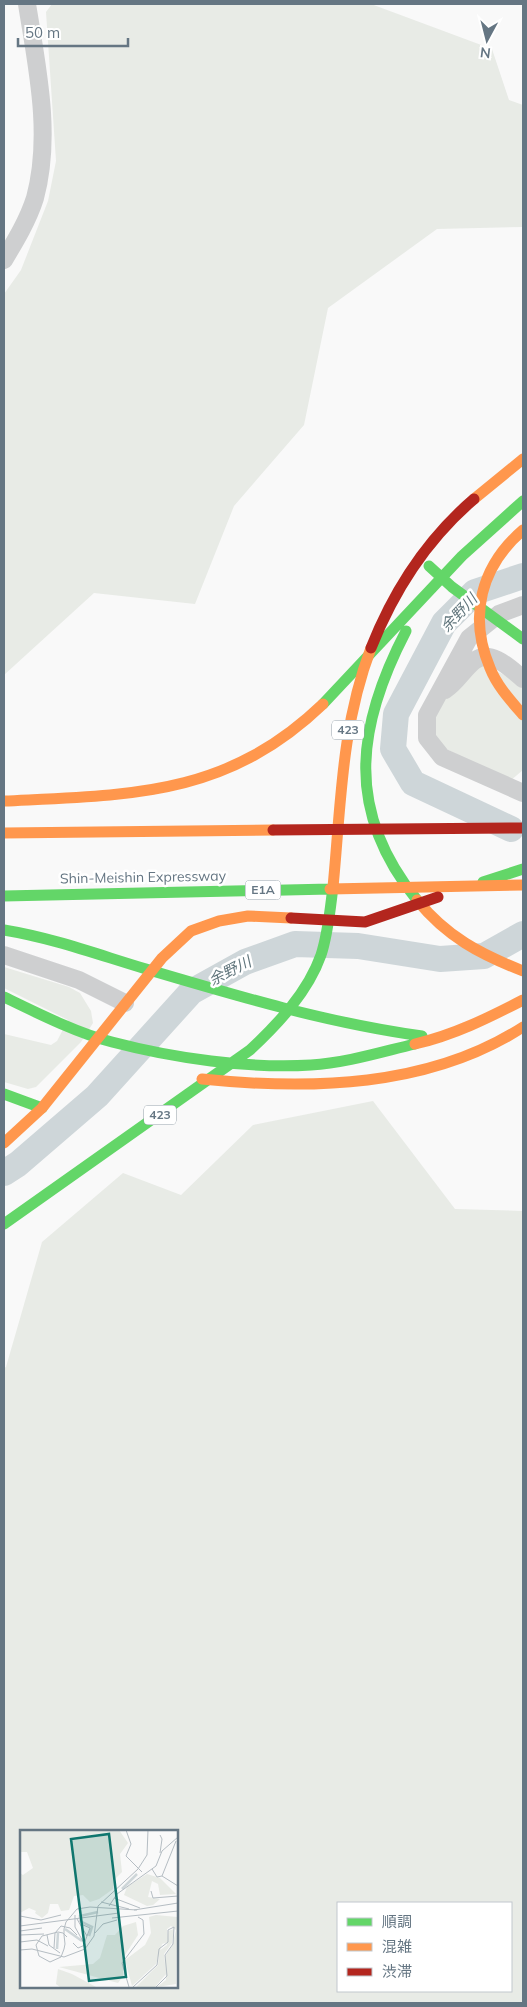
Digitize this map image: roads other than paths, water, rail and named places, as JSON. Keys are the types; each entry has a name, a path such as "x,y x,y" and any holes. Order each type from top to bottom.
{"main road":[{"name":"423","path":"4,1224 250,1050 272,1031 302,990 319,960 329,919 340,792 348,728 357,688 387,614 399,588 419,556 484,489 523,459"},
{"path":"4,801 149,792 191,782 228,769 260,753 289,734 334,695 485,534 523,501"},
{"path":"521,546 519,529 523,514"},
{"path":"523,530 505,547 487,577 481,597 480,635 491,670 501,688 523,715"},
{"path":"419,556 460,576"},
{"path":"419,556 452,588 523,639"},
{"path":"476,587 521,613"},
{"path":"432,590 411,621 395,651 381,681 373,709 367,738 365,766 373,815 380,840 387,855 398,875 426,912 443,929 466,946 488,958 523,971"},
{"path":"4,833 523,828"},
{"path":"4,1143 42,1108 162,958 191,931 219,921 248,916 365,922 523,869"},
{"name":"Shin-Meishin Expressway","path":"4,896 523,885"},
{"path":"4,930 46,939 232,995 335,1023 384,1032 426,1036 478,1036 523,1028"},
{"path":"481,1022 523,993"},
{"path":"4,997 42,1016 111,1042 197,1059 277,1066 312,1065 342,1061 437,1039 481,1022 523,1000"},
{"path":"191,1078 274,1086 342,1084 412,1073 480,1051 523,1028"},
{"path":"80,1046 103,1055"},
{"path":"4,1094 42,1108"}],"street":[{"path":"4,260 20,234 34,200 42,164 44,124 27,4"},
{"path":"521,613 499,614 469,638 427,715 426,738 442,757 523,793"},
{"path":"436,696 451,686 475,660 484,658 498,659 523,678"},
{"path":"4,955 79,980 125,1004"}],"waterway":[{"name":"余野川","path":"511,829 413,783 393,749 396,714 444,623 475,592 523,576"},
{"name":"余野川","path":"4,1173 18,1164 97,1096 191,992 245,962 295,944 358,946 440,959 484,956 523,934"}]}
